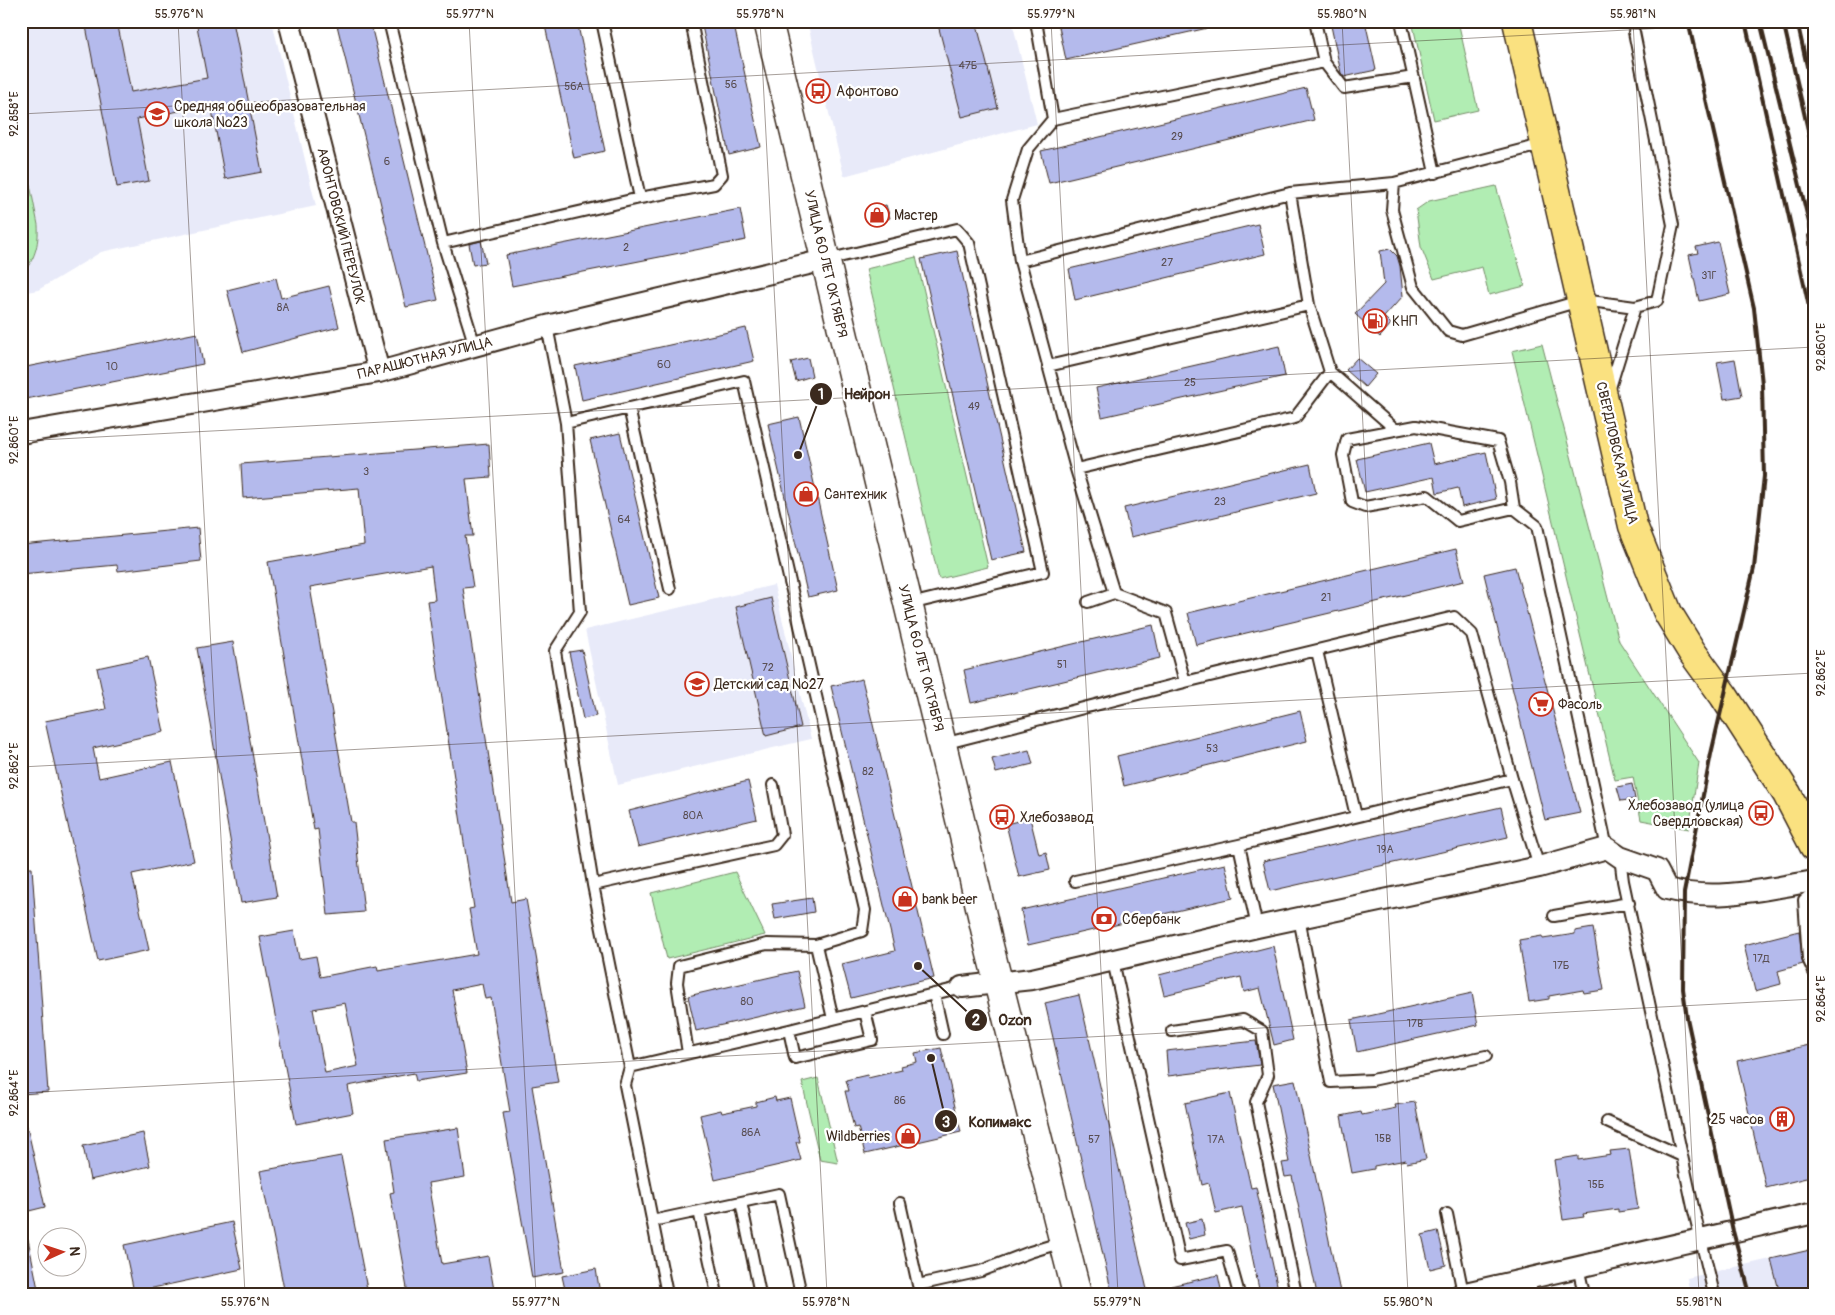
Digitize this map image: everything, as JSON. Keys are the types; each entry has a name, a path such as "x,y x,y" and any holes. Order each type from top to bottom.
{"highway":[{"name":"СВЕРДЛОВСКАЯ УЛИЦА","path":"1518,21 1634,526 1668,613 1692,652 1724,696 1786,794 1814,846"}],"main road":[{"name":"УЛИЦА 60 ЛЕТ ОКТЯБРЯ","path":"768,21 998,983 1078,1294"}],"street":[{"name":"АФОНТОВСКИЙ ПЕРЕУЛОК","path":"289,21 378,372"},
{"name":"ПАРАШЮТНАЯ УЛИЦА","path":"21,433 378,372 546,326 825,260"},
{"path":"962,987 1032,979 1257,927 1538,867 1613,853 1657,870 1667,889 1684,893 1721,895 1814,881"},
{"path":"1462,1294 1530,1286 1578,1267 1701,1240 1733,1231 1813,1216"}],"lane":[{"path":"389,21 443,243 475,346"},
{"path":"602,21 640,198"},
{"path":"443,243 640,198 714,184 722,175 691,21"},
{"path":"1036,21 1053,119"},
{"path":"1315,21 1324,62 1344,88 1414,77"},
{"path":"1401,21 1435,173"},
{"path":"1394,183 1392,210 1413,287 1448,331 1462,335 1583,300 1634,307 1657,300 1673,224 1634,32"},
{"path":"1114,593 1076,469 1020,260 1012,200 1028,149 1053,119 1324,62"},
{"path":"1020,260 1290,193 1394,183 1545,144"},
{"path":"1290,193 1309,305 1330,372 1395,429"},
{"path":"825,260 957,229 969,243 1043,572 908,604"},
{"path":"1048,366 1309,305"},
{"path":"1605,404 1634,307"},
{"path":"546,326 566,424 580,612 555,651 593,886 630,1067 625,1085 667,1294"},
{"path":"1076,469 1295,418 1330,372"},
{"path":"566,424 744,381 864,910 862,931 816,945 767,944 679,966 677,984 688,1053"},
{"path":"629,408 670,589"},
{"path":"1514,508 1458,521 1427,496 1365,507 1352,502 1343,455 1346,439 1416,426 1498,441 1510,482 1514,508 1537,526 1613,853 1629,903 1682,1156 1714,1294"},
{"path":"1088,602 1114,593 1166,613 1185,682"},
{"path":"941,744 1185,682 1454,617 1472,634 1538,867"},
{"path":"1318,651 1356,816"},
{"path":"1075,881 1239,845 1512,779"},
{"path":"593,886 774,845 782,835 773,785"},
{"path":"1239,845 1257,927"},
{"path":"1814,892 1804,900 1808,959 1814,972"},
{"path":"1554,916 1629,903"},
{"path":"1299,918 1331,1082 1372,1080 1486,1056"},
{"path":"816,945 833,1019"},
{"path":"1113,961 1180,1260 1227,1252 1239,1294"},
{"path":"630,1067 962,987"},
{"path":"934,994 943,1034"},
{"path":"788,1030 795,1058 872,1040 865,1011"},
{"path":"1172,1031 1243,1020 1262,1032 1268,1075 1256,1102 1296,1294"},
{"path":"1607,1122 1682,1156"},
{"path":"652,1221 779,1194 802,1294"},
{"path":"740,1202 760,1294"},
{"path":"900,1203 918,1285 982,1271 1030,1252 1064,1242"},
{"path":"699,1211 717,1294"},
{"path":"1447,1214 1462,1294"},
{"path":"1578,1267 1584,1294"}],"shaded area":[{"name":"Средняя общеобразовательная школа №23","path":"21,21 272,21 316,206 101,252 38,290 21,293"},
{"path":"807,21 1012,21 1037,124 844,176"},
{"name":"Детский сад №27","path":"774,585 811,739 618,785 585,630"},
{"path":"1814,1249 1814,1294 1690,1294 1687,1278"}],"green space":[{"path":"1412,21 1458,21 1478,110 1434,120"},
{"path":"21,139 38,232 37,246 33,258 21,275 21,249 24,238 23,224 21,224"},
{"path":"1496,186 1525,286 1489,295 1482,267 1434,279 1421,247 1416,210 1429,201"},
{"path":"916,257 988,567 939,579 866,269"},
{"path":"1542,344 1619,641 1699,763 1689,829 1641,820 1633,777 1615,780 1512,351"},
{"path":"735,872 765,935 667,959 651,893"},
{"path":"818,1078 838,1163 820,1160 802,1082"}],"building":[{"path":"85,21 117,21 131,92 207,78 196,21 233,21 262,172 225,179 211,105 137,119 149,181 117,187"},
{"path":"336,21 370,21 438,300 406,307"},
{"path":"544,21 577,21 605,151 574,158"},
{"path":"701,21 733,21 761,147 729,155"},
{"path":"937,21 976,21 998,108 962,117"},
{"path":"1086,21 1211,21 1212,27 1066,60 1059,27"},
{"path":"1330,21 1365,21 1376,70 1344,77 1341,73"},
{"path":"1306,88 1314,120 1049,183 1041,151"},
{"path":"886,205 890,218 875,223 871,209"},
{"path":"740,209 746,240 512,286 506,255"},
{"path":"1258,224 1265,254 1075,300 1069,269"},
{"path":"481,241 486,263 473,265 469,244"},
{"path":"1718,242 1730,294 1699,301 1689,255 1698,253 1696,247"},
{"path":"1390,249 1397,256 1400,266 1403,296 1384,317 1391,324 1380,337 1355,314 1384,284 1380,251"},
{"path":"957,251 1026,552 991,560 921,259"},
{"path":"276,278 281,298 329,286 339,327 243,352 227,290"},
{"path":"746,328 754,361 582,400 575,366"},
{"path":"197,333 203,364 21,400 21,368"},
{"path":"1279,346 1285,376 1102,417 1096,388"},
{"path":"808,358 812,376 796,381 791,362"},
{"path":"1357,358 1376,374 1365,387 1346,370"},
{"path":"1735,359 1742,396 1724,399 1717,362"},
{"path":"799,417 838,590 808,597 768,424"},
{"path":"620,433 659,598 628,605 590,440"},
{"path":"1429,443 1434,464 1486,452 1496,499 1462,507 1458,488 1437,493 1434,477 1365,492 1357,459"},
{"path":"489,444 491,477 466,479 473,536 465,536 473,587 463,588 511,902 526,899 558,1082 532,1086 564,1272 532,1278 503,1113 510,1112 491,998 485,999 482,984 452,990 467,1073 416,1081 414,1073 348,1086 353,1113 296,1124 260,937 294,931 299,959 316,956 320,977 377,966 378,971 477,954 469,909 474,908 427,601 435,600 431,566 310,587 351,822 354,822 364,912 328,915 318,829 314,830 268,562 364,545 359,488 243,498 241,464","holes":["345,1003 358,1066 325,1073 313,1009"]},
{"path":"1310,464 1316,493 1131,537 1124,508"},
{"path":"198,528 201,561 118,571 117,565 21,574 21,545"},
{"path":"1456,549 1464,581 1196,645 1188,613"},
{"path":"1515,567 1580,813 1545,820 1484,574"},
{"path":"771,598 801,727 766,736 736,607"},
{"path":"1153,625 1160,658 971,703 964,670"},
{"path":"233,642 277,897 241,903 197,648"},
{"path":"582,650 596,716 583,719 569,652"},
{"path":"148,657 164,732 93,748 99,778 172,762 194,861 132,874 149,950 98,961 45,721 106,709 97,668"},
{"path":"862,679 934,978 851,998 842,964 895,951 831,686"},
{"path":"1300,711 1307,741 1124,786 1117,756"},
{"path":"1029,750 1033,764 996,773 992,759"},
{"path":"748,781 757,819 638,847 629,811"},
{"path":"1632,784 1635,799 1621,801 1617,787"},
{"path":"1501,807 1508,837 1270,891 1263,861"},
{"path":"1030,818 1039,854 1046,852 1050,870 1019,877 1006,824"},
{"path":"1225,864 1233,898 1028,945 1021,910"},
{"path":"21,868 32,868 48,1092 21,1094"},
{"path":"812,898 814,912 775,919 772,904"},
{"path":"1593,928 1604,990 1584,993 1583,990 1549,996 1549,999 1529,1002 1519,940 1542,936 1543,939 1575,934 1575,931"},
{"path":"1799,931 1803,964 1778,971 1781,984 1755,991 1744,945"},
{"path":"1273,946 1293,1040 1274,1045 1260,988 1244,992 1241,977 1164,995 1159,975"},
{"path":"797,971 805,1006 696,1031 688,996"},
{"path":"1472,993 1478,1025 1357,1052 1351,1020"},
{"path":"1079,995 1148,1294 1112,1294 1045,1003"},
{"path":"1256,1041 1260,1065 1168,1076 1166,1051"},
{"name":"25 часов","path":"1814,1044 1814,1176 1766,1188 1737,1061"},
{"path":"941,1048 961,1132 865,1154 858,1127 854,1128 845,1091 849,1091 846,1080 867,1075 868,1078 902,1070 901,1066 917,1062 915,1053"},
{"path":"1295,1080 1340,1292 1333,1294 1317,1294 1292,1176 1285,1177 1282,1163 1289,1162 1273,1084"},
{"path":"1230,1093 1251,1188 1256,1187 1279,1294 1260,1294 1242,1207 1216,1213 1209,1183 1202,1185 1185,1103"},
{"path":"775,1097 776,1101 790,1098 800,1142 796,1142 801,1160 715,1180 700,1115 721,1110 722,1113 756,1106 756,1102"},
{"path":"1415,1102 1426,1159 1407,1163 1406,1160 1374,1166 1374,1169 1352,1173 1341,1116 1361,1112 1362,1115 1396,1108 1395,1105"},
{"path":"27,1126 45,1207 21,1213 21,1127"},
{"path":"458,1128 465,1177 428,1183 442,1264 488,1256 494,1290 477,1294 408,1294 390,1193 394,1192 386,1139"},
{"path":"143,1133 150,1166 90,1180 83,1146"},
{"path":"1629,1149 1638,1209 1618,1212 1618,1209 1583,1214 1584,1217 1563,1220 1554,1160 1578,1156 1578,1160 1611,1155 1610,1151"},
{"path":"341,1156 368,1294 285,1294 260,1171"},
{"path":"1202,1219 1205,1235 1189,1239 1185,1223"},
{"path":"232,1222 242,1269 134,1292 124,1245"},
{"path":"1438,1231 1446,1265 1430,1269 1422,1235"},
{"path":"28,1239 39,1294 21,1294 21,1240"},
{"path":"1814,1249 1814,1294 1780,1294 1771,1259"},
{"path":"596,1269 600,1294 566,1294 562,1276"},
{"path":"1218,1275 1222,1294 1163,1294 1162,1288"}],"railway":[{"path":"1688,21 1754,308 1762,384 1764,476 1754,568 1711,754 1684,893 1683,989 1687,1018 1733,1231 1750,1294"},
{"path":"1745,21 1814,329"},
{"path":"1760,21 1814,243"},
{"path":"1783,21 1814,156"},
{"path":"1797,21 1814,98"},
{"path":"1810,21 1811,26"},
{"path":"1809,236 1814,272"}],"place":[{"name":"Афонтово","path":"818,91"},
{"name":"Средняя общеобразовательная школа №23","path":"157,114"},
{"name":"Мастер","path":"877,215"},
{"name":"КНП","path":"1375,321"},
{"name":"Нейрон","path":"798,455"},
{"name":"Сантехник","path":"806,494"},
{"name":"Детский сад №27","path":"697,684"},
{"name":"Фасоль","path":"1541,704"},
{"name":"Хлебозавод (улица Свердловская)","path":"1761,813"},
{"name":"Хлебозавод","path":"1002,817"},
{"name":"bank beer","path":"905,899"},
{"name":"Сбербанк","path":"1104,919"},
{"name":"Ozon","path":"918,966"},
{"name":"Копимакс","path":"931,1058"},
{"name":"25 часов","path":"1782,1119"},
{"name":"Wildberries","path":"908,1136"}]}
